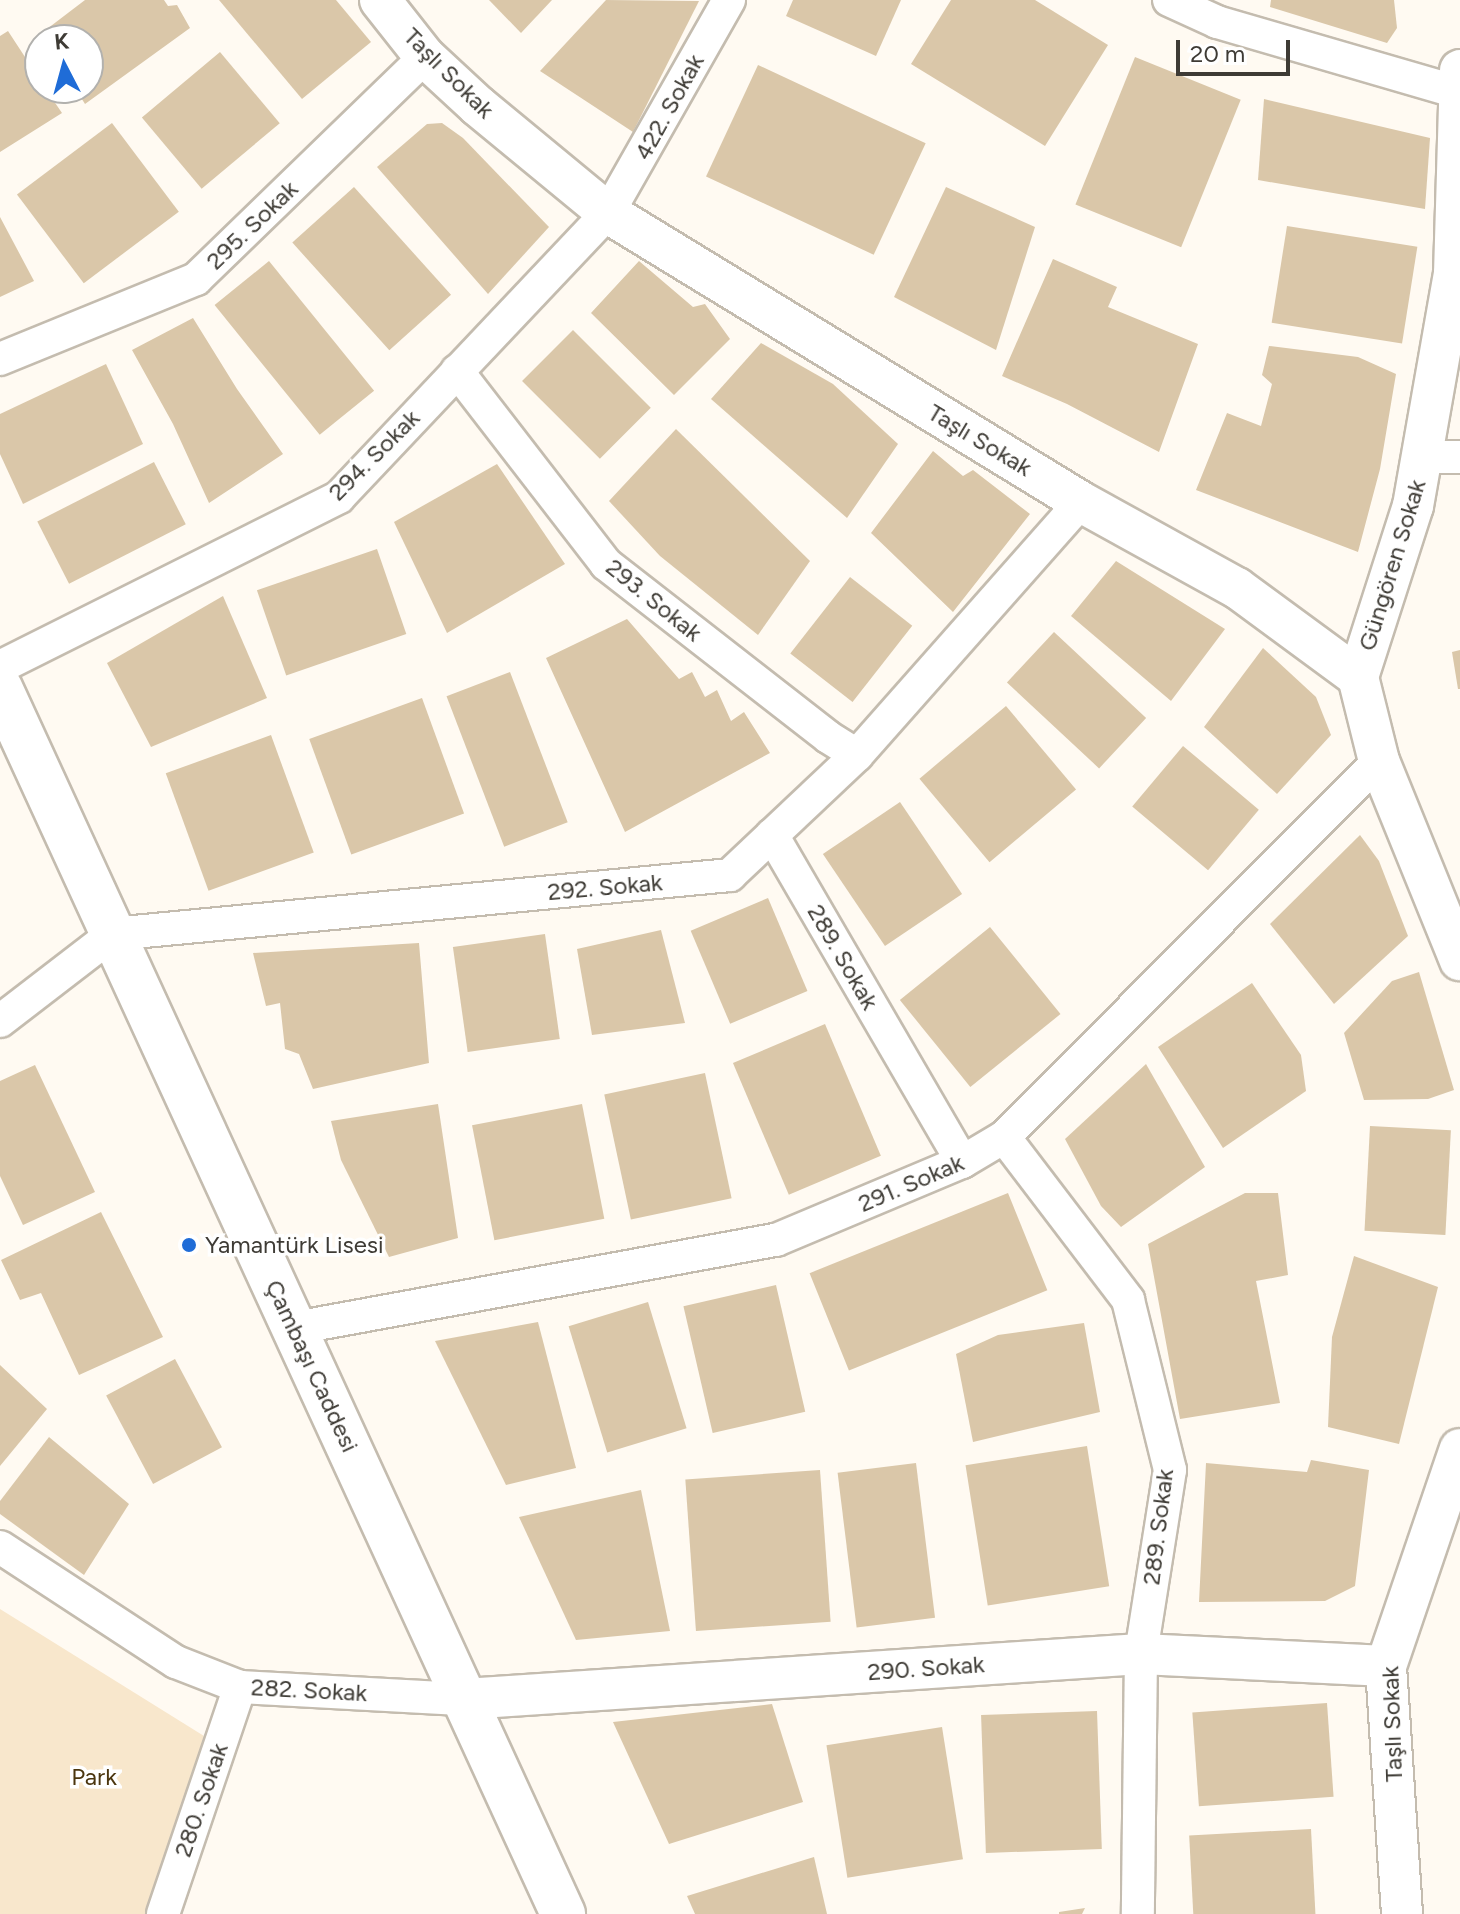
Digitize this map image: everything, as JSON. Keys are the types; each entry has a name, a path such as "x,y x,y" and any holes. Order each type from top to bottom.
{"main road":[{"name":"Çambaşı Caddesi","path":"0,688 563,1914"}],"street":[{"name":"Taşlı Sokak","path":"380,0 425,57 478,106 608,213 1081,502 1237,588 1358,677"},
{"name":"422. Sokak","path":"608,213 729,0"},
{"path":"1169,0 1217,22 1459,81"},
{"name":"295. Sokak","path":"0,359 196,279 425,57"},
{"name":"Güngören Sokak","path":"1358,677 1413,506 1441,457 1454,274 1459,81"},
{"name":"294. Sokak","path":"0,667 339,497 608,213"},
{"name":"293. Sokak","path":"457,371 606,564 828,737 857,755"},
{"name":"292. Sokak","path":"113,934 730,875 857,755 1081,502"},
{"path":"1358,677 1379,761 1460,960"},
{"name":"291. Sokak","path":"295,1328 776,1240 962,1162 1004,1137 1379,761"},
{"name":"289. Sokak","path":"772,835 962,1162"},
{"path":"0,1021 113,934"},
{"name":"289. Sokak","path":"1004,1137 1128,1300 1170,1470 1141,1654 1138,1914"},
{"name":"Taşlı Sokak","path":"1402,1914 1386,1666 1460,1449"},
{"name":"282. Sokak","path":"0,1547 176,1662 240,1687 465,1699"},
{"name":"290. Sokak","path":"465,1699 1141,1654 1386,1666"},
{"name":"280. Sokak","path":"163,1914 240,1687"}],"green space":[{"name":"Park","path":"0,1609 204,1736 149,1914 0,1914"}],"building":[{"path":"85,0 164,0 168,6 177,5 190,28 104,90 104,24 54,24"},
{"path":"219,0 336,0 371,42 302,99"},
{"path":"489,0 552,0 521,33"},
{"path":"606,0 699,1 633,132 540,71"},
{"path":"793,0 901,0 876,56 786,16"},
{"path":"951,0 1035,0 1108,45 1045,146 911,64"},
{"path":"1271,0 1394,0 1397,28 1387,43 1270,7"},
{"path":"8,31 24,56 24,104 56,104 62,113 0,152 0,36"},
{"path":"220,52 280,123 202,189 142,118"},
{"path":"1135,57 1241,100 1181,247 1075,204"},
{"path":"758,65 926,143 874,255 706,176"},
{"path":"1264,99 1430,138 1425,209 1258,180"},
{"path":"112,123 179,212 84,283 17,195"},
{"path":"442,123 463,138 549,227 488,294 377,167 427,124"},
{"path":"354,187 451,295 389,350 292,243"},
{"path":"946,187 1035,227 996,350 894,297"},
{"path":"0,217 34,281 0,297"},
{"path":"1287,226 1417,247 1402,343 1272,323"},
{"path":"1053,259 1117,287 1108,307 1198,344 1159,452 1067,404 1002,376"},
{"path":"269,261 374,391 320,435 215,305"},
{"path":"639,261 693,307 705,304 730,339 674,395 591,313"},
{"path":"193,318 237,389 283,454 209,503 173,424 132,350"},
{"path":"573,330 651,408 600,459 522,381"},
{"path":"761,343 833,384 898,444 847,518 711,399"},
{"path":"1269,346 1358,357 1396,374 1380,469 1358,552 1196,490 1227,413 1261,426 1272,384 1262,375"},
{"path":"106,364 143,444 23,504 0,454 0,414"},
{"path":"676,429 810,561 758,635 660,556 609,501"},
{"path":"933,451 963,476 973,470 1030,514 953,612 871,533"},
{"path":"154,462 186,524 69,584 37,521"},
{"path":"497,464 565,564 447,633 394,522"},
{"path":"377,549 406,634 286,675 257,590"},
{"path":"1116,561 1225,629 1171,701 1071,616"},
{"path":"850,577 912,626 853,702 790,653"},
{"path":"223,596 267,698 151,747 107,663"},
{"path":"627,619 679,679 692,672 705,697 717,690 731,721 744,712 770,753 625,832 546,658"},
{"path":"1054,632 1146,718 1099,768 1007,682"},
{"path":"1263,648 1316,697 1331,735 1277,794 1204,727"},
{"path":"1460,650 1460,689 1458,689 1452,652"},
{"path":"510,672 568,822 504,847 447,696"},
{"path":"422,698 464,814 351,855 309,739"},
{"path":"1006,706 1076,789 990,862 919,779"},
{"path":"271,735 314,852 209,891 166,773"},
{"path":"1183,746 1259,810 1208,870 1132,807"},
{"path":"900,802 962,894 885,946 823,854"},
{"path":"1360,835 1379,861 1408,936 1334,1004 1270,924"},
{"path":"768,898 807,991 730,1024 691,931"},
{"path":"990,927 1060,1014 970,1087 900,1000"},
{"path":"661,930 685,1023 592,1035 577,949"},
{"path":"545,934 560,1039 468,1052 453,947"},
{"path":"419,943 429,1063 313,1089 299,1054 285,1049 280,1003 266,1006 253,953"},
{"path":"1419,972 1454,1090 1428,1099 1364,1100 1344,1033 1392,981"},
{"path":"1252,983 1301,1055 1306,1091 1223,1148 1158,1047"},
{"path":"825,1024 881,1156 789,1195 733,1063"},
{"path":"1146,1064 1205,1167 1121,1227 1101,1206 1065,1139"},
{"path":"35,1065 95,1192 23,1225 0,1176 0,1081"},
{"path":"705,1073 732,1198 631,1220 604,1094"},
{"path":"438,1104 458,1238 389,1257 341,1160 331,1121"},
{"path":"582,1104 604,1219 494,1240 472,1125"},
{"path":"1370,1126 1451,1130 1445,1235 1365,1231"},
{"path":"1008,1193 1047,1290 849,1371 810,1273"},
{"path":"1245,1193 1278,1193 1288,1275 1256,1281 1280,1403 1180,1419 1148,1244"},
{"path":"101,1212 163,1337 79,1375 41,1293 20,1300 1,1260"},
{"path":"1354,1256 1438,1287 1399,1444 1328,1427 1332,1337"},
{"path":"776,1285 805,1412 713,1433 683,1306"},
{"path":"648,1302 687,1428 607,1452 569,1326"},
{"path":"538,1322 576,1468 506,1485 435,1341"},
{"path":"1084,1323 1100,1412 973,1442 956,1354 998,1335"},
{"path":"175,1359 222,1447 153,1484 106,1396"},
{"path":"0,1365 47,1409 0,1466"},
{"path":"49,1437 129,1504 84,1575 0,1514 0,1501"},
{"path":"1087,1446 1109,1586 988,1605 966,1465"},
{"path":"1311,1460 1369,1470 1355,1586 1325,1601 1199,1602 1206,1463 1307,1472"},
{"path":"916,1463 935,1618 857,1627 838,1473"},
{"path":"820,1470 831,1622 696,1631 685,1479"},
{"path":"641,1490 670,1631 576,1640 519,1517"},
{"path":"1327,1703 1334,1797 1199,1806 1192,1712"},
{"path":"772,1704 803,1802 669,1844 613,1722"},
{"path":"1097,1711 1102,1849 986,1853 981,1715"},
{"path":"942,1727 963,1859 847,1878 826,1745"},
{"path":"1311,1829 1315,1914 1193,1914 1189,1835"},
{"path":"814,1857 827,1914 695,1914 687,1896"},
{"path":"1085,1908 1082,1914 1059,1914 1059,1912"}],"place":[{"name":"Yamantürk Lisesi","path":"189,1245"}]}
